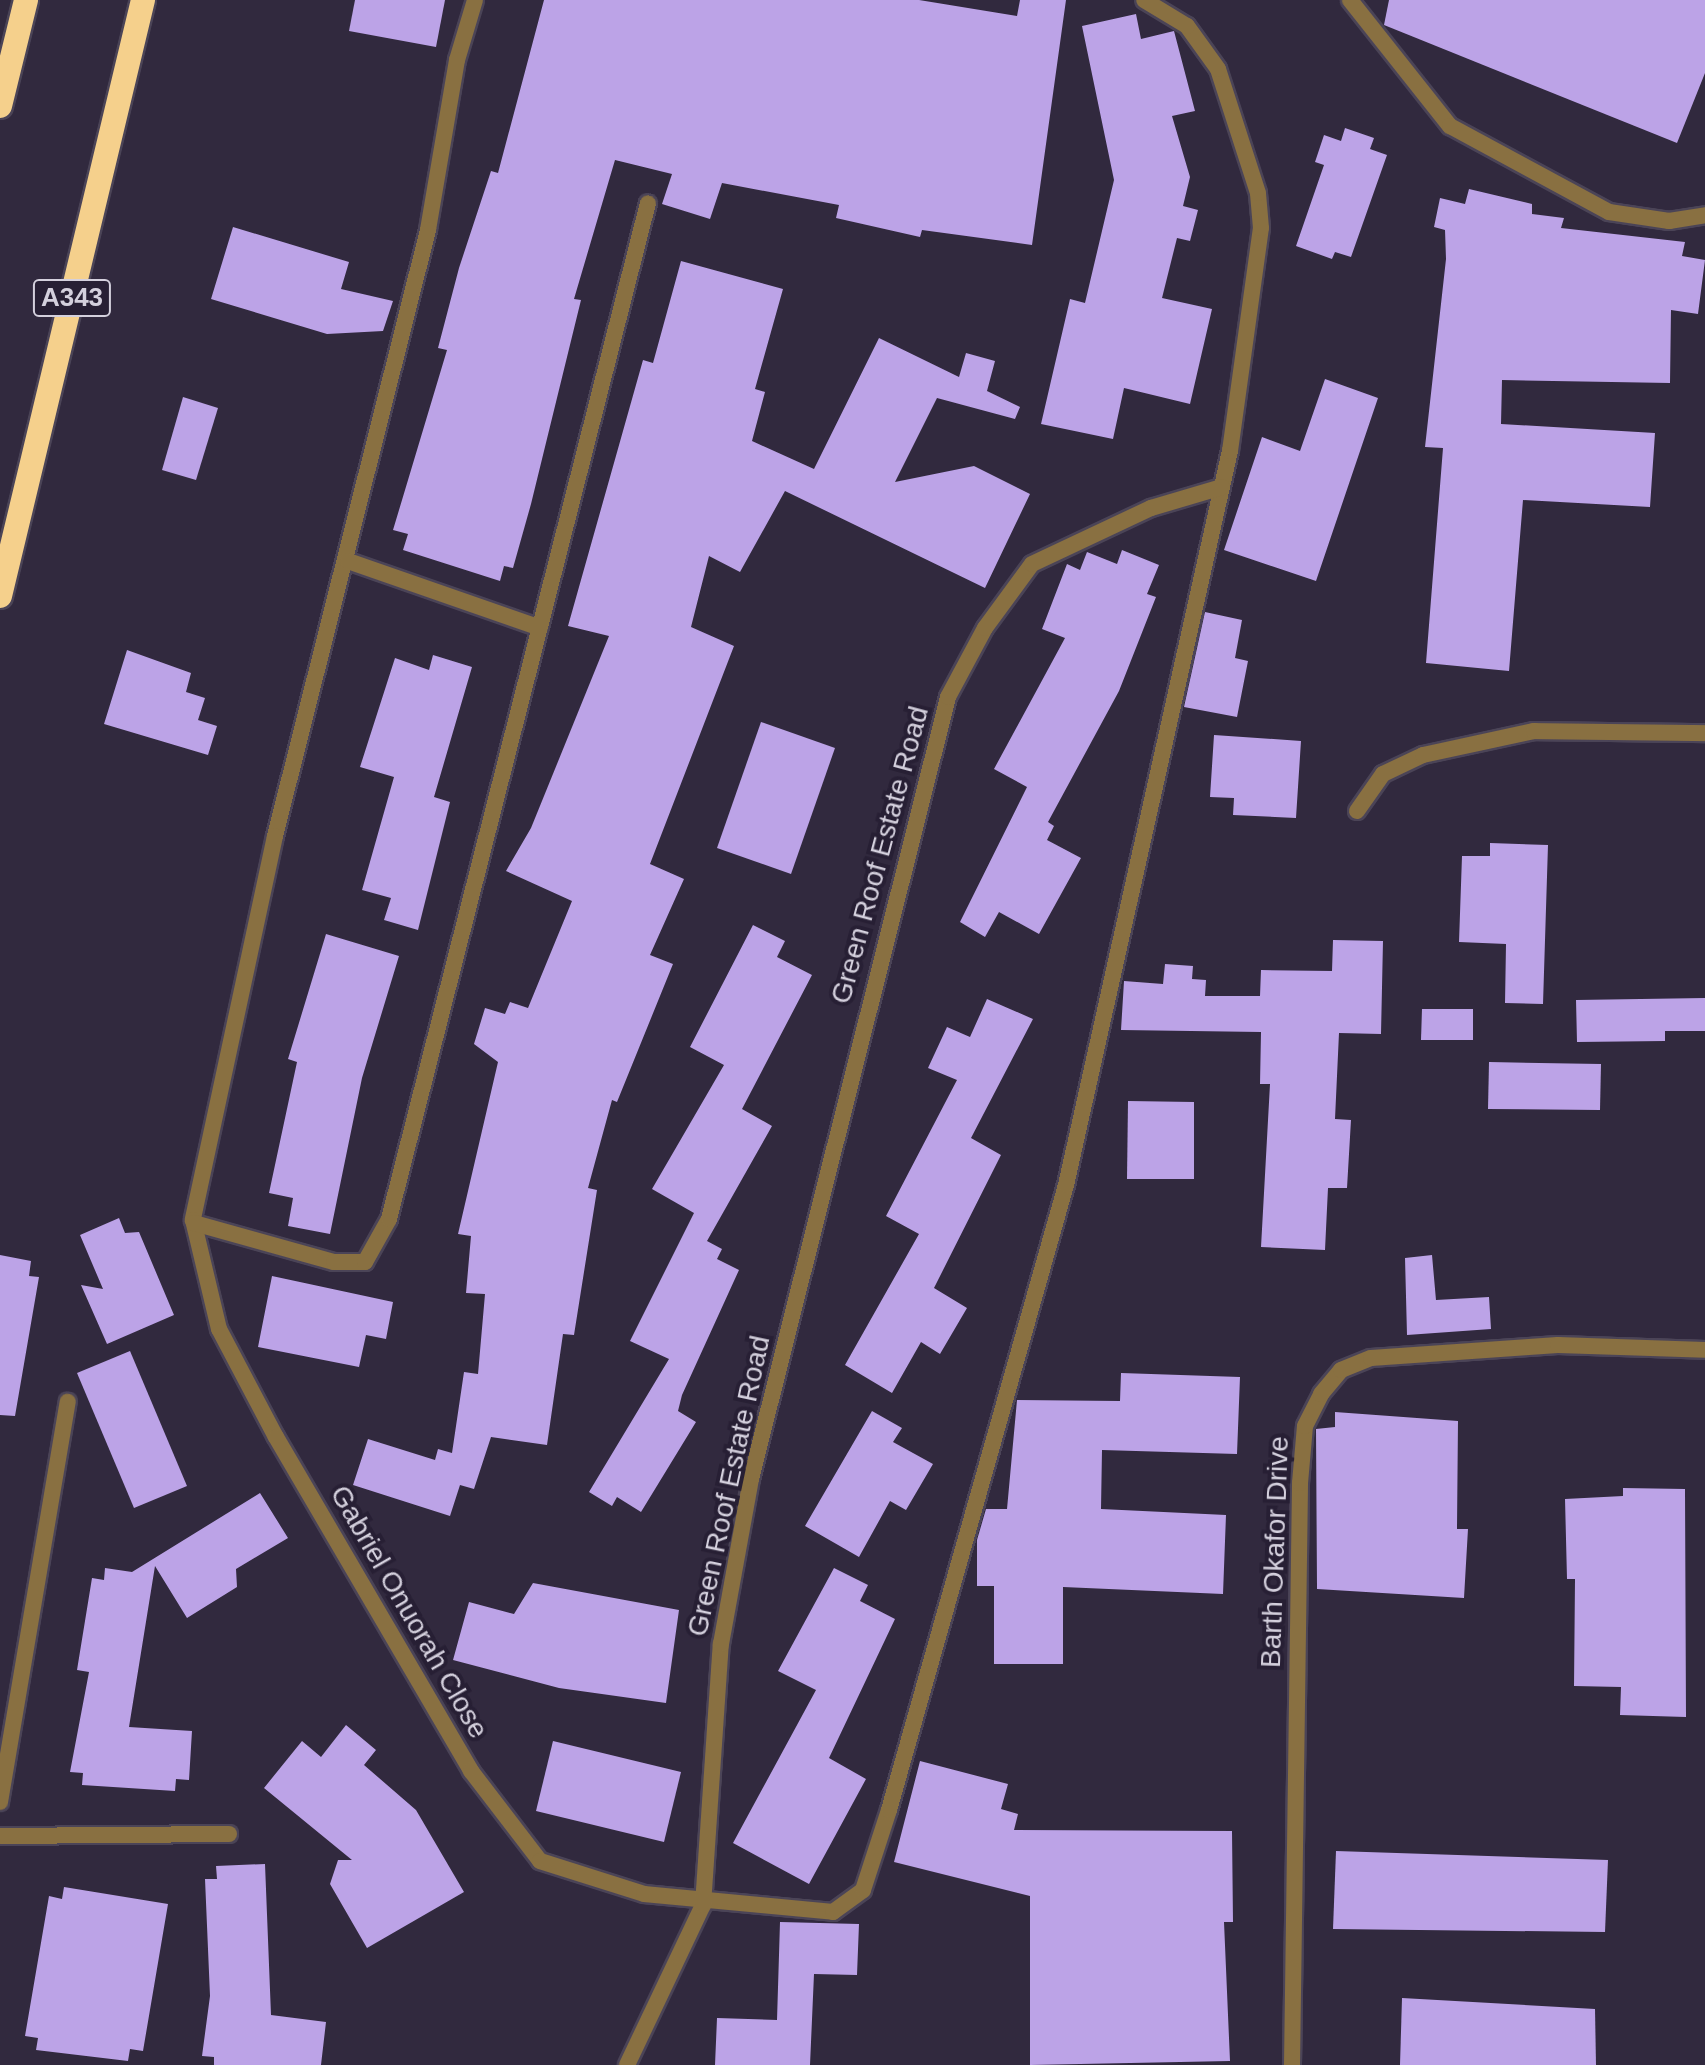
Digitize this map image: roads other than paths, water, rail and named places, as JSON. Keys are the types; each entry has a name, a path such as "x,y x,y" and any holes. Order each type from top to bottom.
{"highway":[{"path":"0,106 8,40 26,0"},
{"name":"A343","path":"0,596 143,0"}],"street":[{"path":"475,0 457,60 428,230 348,561 275,836 194,1222 334,1262 365,1262 378,1242 648,203"},
{"path":"1144,0 1187,26 1218,69 1258,193 1261,228 1222,487"},
{"path":"1350,0 1450,126 1609,212 1669,221 1705,215"},
{"name":"Gabriel Onuorah Close","path":"194,1222 219,1329 471,1771 540,1861 703,1905 833,1912 863,1890 1066,1185 1222,487"},
{"name":"Green Roof Estate Road","path":"703,1905 721,1644 751,1479 948,697 985,628 1032,564 1151,508 1222,487"},
{"path":"348,561 540,628"},
{"path":"1357,811 1383,774 1423,755 1534,731 1705,733"},
{"name":"Barth Okafor Drive","path":"1292,2065 1300,1483 1305,1426 1321,1394 1341,1370 1371,1358 1558,1345 1705,1350"},
{"path":"0,1802 68,1402"},
{"path":"0,1836 229,1834"},
{"path":"627,2065 703,1905"}]}
